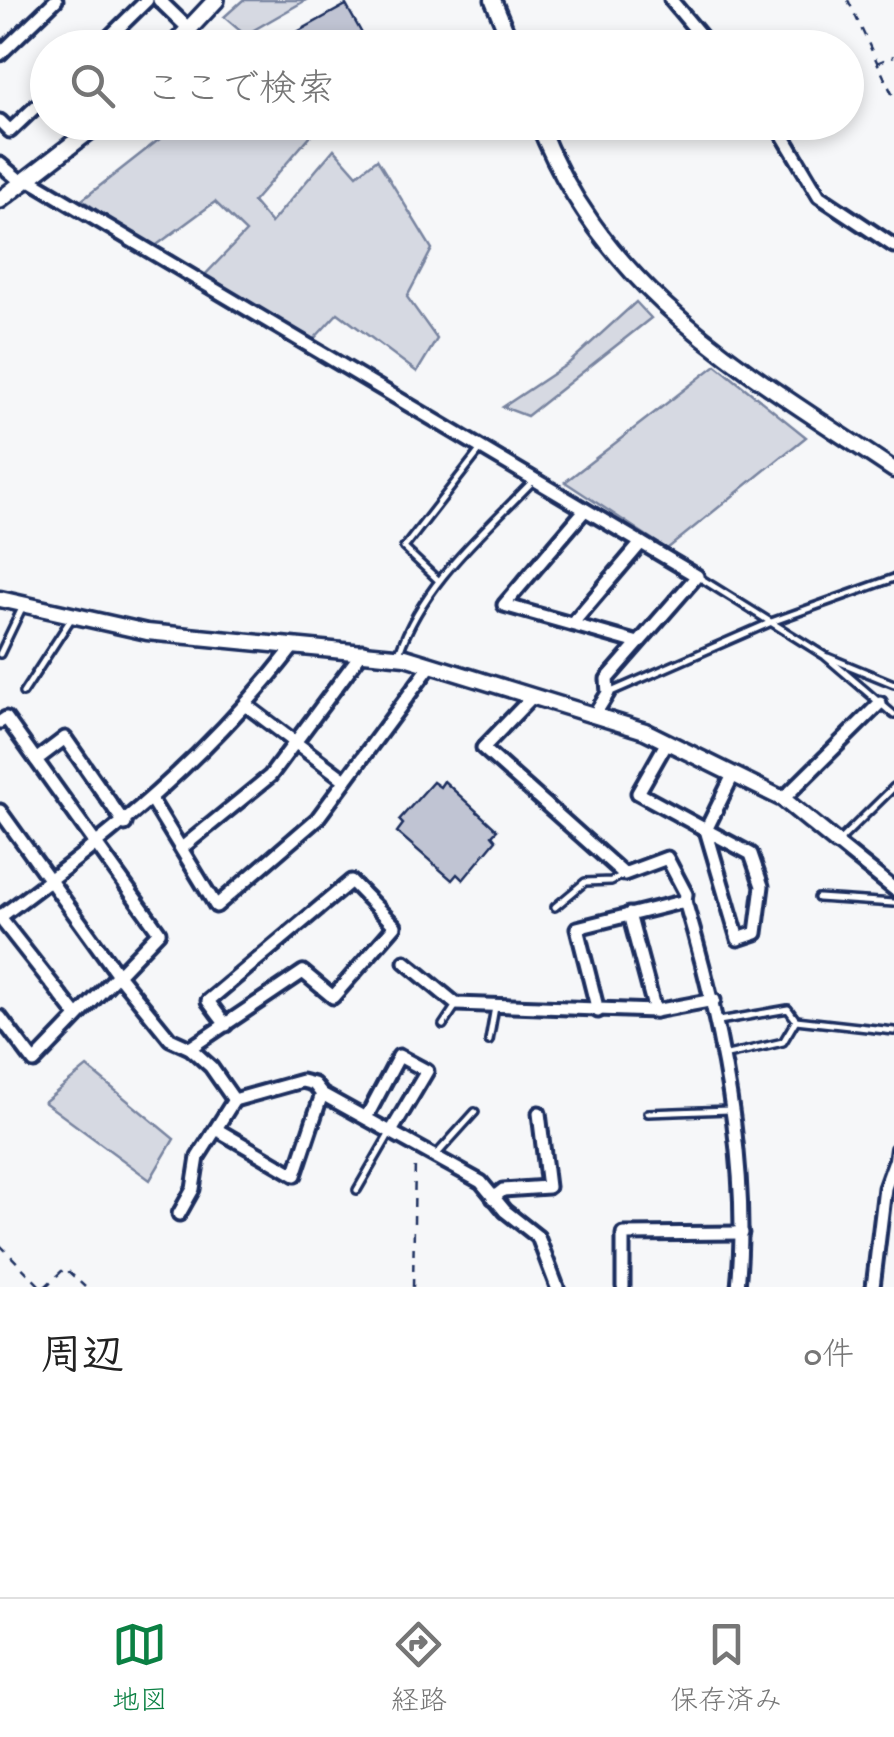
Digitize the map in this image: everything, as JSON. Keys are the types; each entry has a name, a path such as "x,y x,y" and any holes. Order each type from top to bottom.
{"main road":[{"path":"188,28 216,0"},
{"path":"0,200 79,140"}],"street":[{"path":"0,54 56,0"},
{"path":"117,30 148,0"},
{"path":"159,0 188,28"},
{"path":"493,0 506,30"},
{"path":"670,0 696,30"},
{"path":"0,121 10,131 30,112"},
{"path":"546,140 563,181 607,246 648,294 699,340 894,470"},
{"path":"785,140 819,196 894,246"},
{"path":"0,164 383,391 484,446 696,576 607,679 608,693 594,714"},
{"path":"585,510 504,605 638,643"},
{"path":"572,624 641,544"},
{"path":"0,599 147,632 398,656 594,714 668,742 783,800 894,889"},
{"path":"77,1016 0,918 99,846 152,801 247,706 294,646"},
{"path":"182,847 270,776 363,652"},
{"path":"152,801 216,906 317,819 431,665"},
{"path":"532,697 483,748 624,874 667,858 686,894 719,1020 742,1233 738,1287"},
{"path":"783,800 880,702"},
{"path":"247,706 346,780"},
{"path":"0,722 6,718 159,932 34,1062 0,1017"},
{"path":"36,760 65,738 125,824"},
{"path":"668,742 638,794 706,830 751,854 762,886 756,934 738,939 706,830 732,774"},
{"path":"0,811 119,976 170,1039 190,1048 211,1067 234,1100"},
{"path":"190,1048 226,1025 303,972 333,998 394,926 351,881 208,1001 226,1025"},
{"path":"598,1011 577,928 685,902"},
{"path":"629,914 654,1011"},
{"path":"405,962 456,1004 654,1011 714,1000"},
{"path":"367,1116 399,1056 427,1071 392,1130"},
{"path":"179,1214 193,1189 198,1157 234,1100 302,1081 314,1084 322,1094 481,1182 493,1198 538,1237 556,1287"},
{"path":"216,1129 295,1175 322,1094"},
{"path":"493,1198 503,1190 548,1187 539,1114"},
{"path":"873,1287 893,1164"},
{"path":"623,1287 624,1234 742,1233"}],"lane":[{"path":"438,580 404,548 484,446"},
{"path":"398,656 408,629 438,580 534,480"},
{"path":"696,576 774,620 825,656 894,715"},
{"path":"608,693 774,620 894,578"},
{"path":"0,654 23,605"},
{"path":"22,693 72,616"},
{"path":"825,656 894,684"},
{"path":"837,842 894,787"},
{"path":"555,908 585,882 611,881 624,874"},
{"path":"818,898 894,904"},
{"path":"443,1025 456,1004"},
{"path":"489,1041 495,1007"},
{"path":"719,1020 788,1009 796,1020 894,1031"},
{"path":"723,1056 783,1042 796,1020"},
{"path":"648,1113 729,1110"},
{"path":"435,1156 475,1112"},
{"path":"358,1190 392,1130"},
{"path":"893,1164 894,1148"}],"path":[{"path":"848,0 860,30"},
{"path":"864,39 894,98"},
{"path":"874,64 894,56"},
{"path":"413,1287 414,1167 420,1147"},
{"path":"0,1245 43,1287 65,1268 86,1287"}],"shaded area":[{"path":"243,0 306,0 254,30 239,30 224,17"},
{"path":"158,140 307,140 253,202 271,223 334,149 357,175 377,159 432,249 407,297 437,339 417,372 338,313 311,342 202,278 246,232 215,202 154,247 82,200"},
{"path":"636,302 651,318 527,416 503,407 569,363"},
{"path":"716,365 806,437 667,549 565,482"},
{"path":"87,1067 174,1139 150,1180 44,1102"}],"building":[{"path":"346,5 360,30 301,30"},
{"path":"444,781 497,830 492,835 496,840 463,880 457,874 452,880 397,832 403,824 399,820 433,782 440,787"}]}
